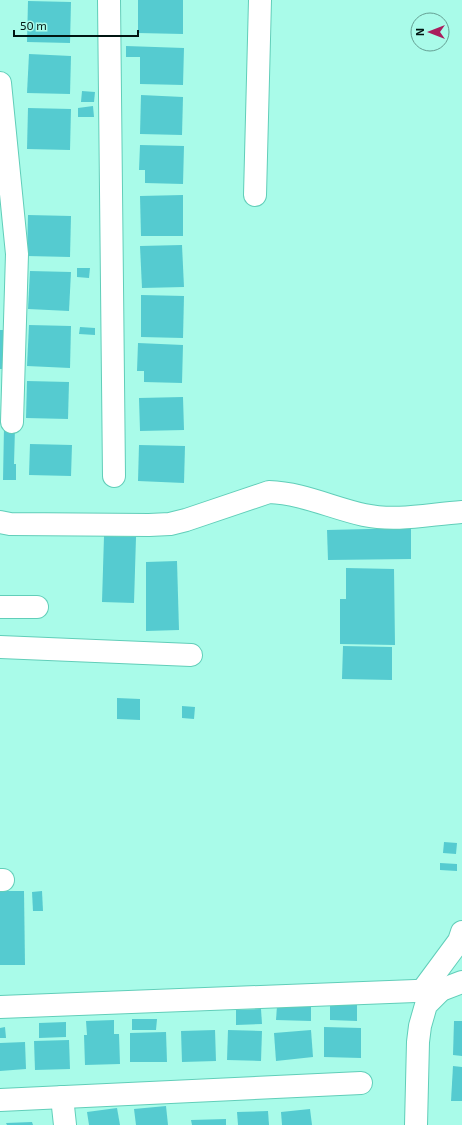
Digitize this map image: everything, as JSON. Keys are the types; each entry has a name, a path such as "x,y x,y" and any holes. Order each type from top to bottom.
{"street":[{"path":"109,0 114,476"},
{"path":"255,195 260,0"},
{"path":"0,83 8,254 12,422"},
{"path":"0,522 10,524 74,526 170,524 269,492 308,498 365,515 400,518 462,512"},
{"path":"0,607 37,607"},
{"path":"0,647 191,655"},
{"path":"416,1125 418,1042 420,1026 432,990 459,941 462,932"},
{"path":"0,1007 432,990 462,982"},
{"path":"0,1100 361,1083"},
{"path":"62,1097 65,1125"}],"building":[{"path":"138,0 183,0 183,34 138,33"},
{"path":"28,1 71,2 70,43 27,42"},
{"path":"126,46 184,48 183,85 140,84 140,57 126,57"},
{"path":"29,54 71,56 70,94 27,93"},
{"path":"82,91 95,92 94,102 81,102"},
{"path":"141,95 183,97 182,135 140,134"},
{"path":"93,106 94,117 78,117 78,108"},
{"path":"28,108 71,109 70,150 27,149"},
{"path":"140,145 184,146 183,184 145,183 145,170 139,170"},
{"path":"183,195 183,236 141,236 140,196"},
{"path":"28,215 71,216 70,257 27,256"},
{"path":"182,245 184,287 142,288 140,246"},
{"path":"77,268 90,268 89,278 77,277"},
{"path":"30,271 71,272 69,311 28,309"},
{"path":"141,295 184,296 183,338 141,337"},
{"path":"29,325 71,326 70,368 27,366"},
{"path":"80,327 95,328 95,335 79,334"},
{"path":"0,330 12,330 11,369 0,369"},
{"path":"138,343 183,345 182,383 144,382 144,371 137,371"},
{"path":"27,381 69,382 68,419 26,418"},
{"path":"183,397 184,430 140,431 139,398"},
{"path":"4,427 15,428 14,464 16,464 16,480 3,480"},
{"path":"30,444 72,445 71,476 29,475"},
{"path":"139,445 185,446 184,483 138,481"},
{"path":"411,528 411,559 328,560 327,530"},
{"path":"104,536 136,537 134,603 102,602"},
{"path":"177,561 179,630 146,631 146,562"},
{"path":"346,568 394,569 395,645 340,644 340,599 346,599"},
{"path":"343,646 392,647 392,680 342,679"},
{"path":"117,698 140,699 140,720 117,719"},
{"path":"182,706 195,707 194,719 182,718"},
{"path":"444,842 457,843 456,854 443,853"},
{"path":"440,863 457,864 457,871 440,870"},
{"path":"0,891 24,891 25,965 0,965"},
{"path":"42,891 43,911 33,911 32,892"},
{"path":"330,1000 357,1000 357,1021 330,1020"},
{"path":"277,1006 311,1007 311,1021 276,1020"},
{"path":"261,1009 262,1024 236,1025 236,1010"},
{"path":"132,1019 157,1019 156,1030 132,1030"},
{"path":"114,1020 114,1034 119,1034 120,1064 85,1065 84,1035 87,1035 86,1021"},
{"path":"454,1021 462,1021 462,1056 453,1055"},
{"path":"66,1022 66,1037 39,1038 39,1023"},
{"path":"5,1027 6,1038 0,1038 0,1028"},
{"path":"324,1027 361,1028 361,1058 324,1057"},
{"path":"215,1030 216,1061 182,1062 181,1031"},
{"path":"228,1030 262,1031 261,1061 227,1060"},
{"path":"311,1030 313,1057 276,1061 274,1033"},
{"path":"166,1032 167,1062 130,1062 130,1033"},
{"path":"69,1040 70,1069 35,1070 34,1041"},
{"path":"25,1042 26,1069 0,1071 0,1043"},
{"path":"453,1066 462,1067 462,1101 451,1101"},
{"path":"166,1106 168,1125 136,1125 134,1109"},
{"path":"117,1108 120,1125 89,1125 87,1112"},
{"path":"310,1109 312,1125 282,1125 281,1112"},
{"path":"268,1111 269,1125 238,1125 237,1112"},
{"path":"226,1119 226,1125 192,1125 191,1120"},
{"path":"32,1122 33,1125 7,1125 6,1123"}]}
